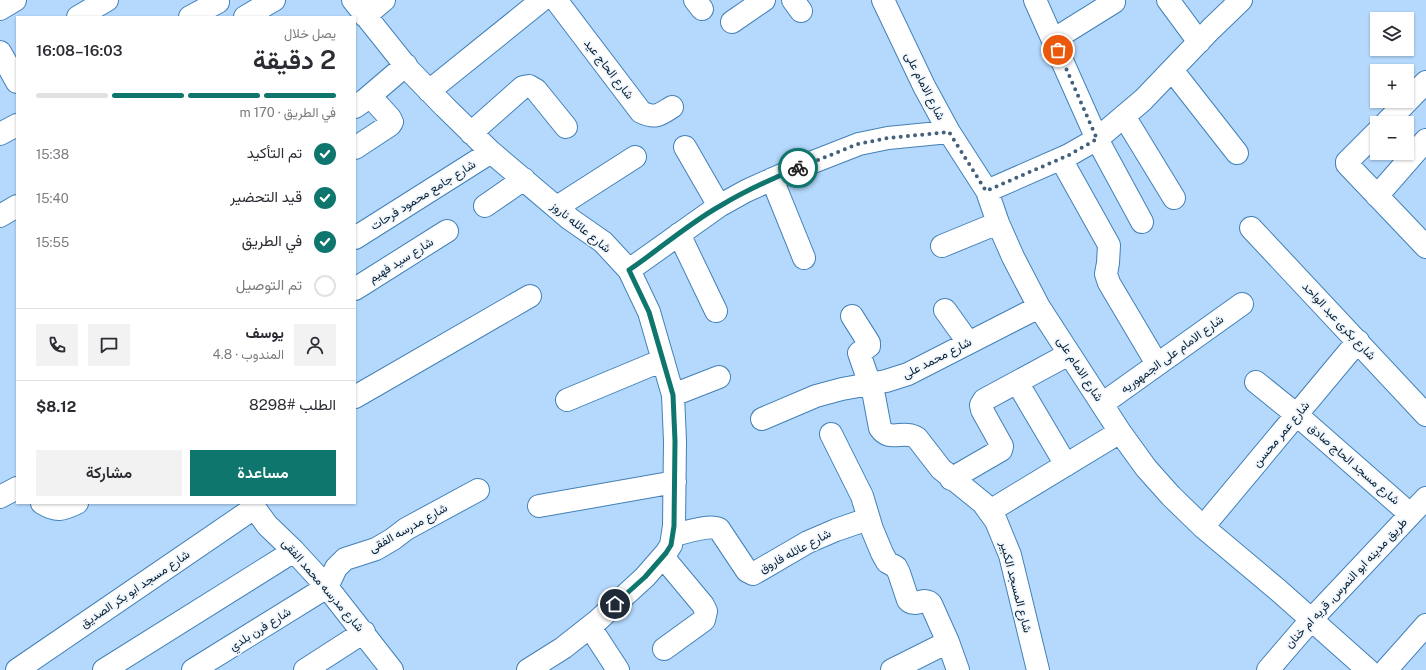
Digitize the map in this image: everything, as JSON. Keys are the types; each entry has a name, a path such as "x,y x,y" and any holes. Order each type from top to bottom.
{"street":[{"path":"0,9 16,0"},
{"path":"80,16 107,0"},
{"path":"246,16 274,0"},
{"path":"361,18 384,0"},
{"path":"429,91 542,0"},
{"name":"شارع الحاج عيد","path":"556,0 641,112 650,116 657,116 672,107"},
{"path":"732,22 764,0"},
{"name":"شارع الامام على","path":"883,0 924,86 949,132 986,191 998,223 1039,306 1120,432 1146,468 1171,496 1203,527 1278,590 1368,670"},
{"path":"1035,0 1097,139 1142,222"},
{"path":"1168,0 1199,42"},
{"path":"986,191 1061,159 1097,139 1143,100 1240,0"},
{"path":"192,16 218,2"},
{"path":"1053,40 1114,2"},
{"name":"شارع عائله ناروز","path":"361,18 429,91 491,152 570,219 603,242 629,270 649,312 673,395 675,482 674,536 671,545 663,557 645,577 590,627 563,648 528,670"},
{"path":"5,57 16,80"},
{"path":"356,147 390,125 392,122 390,118 362,101 406,65"},
{"path":"1172,70 1237,153"},
{"path":"1393,116 1426,82"},
{"path":"471,132 523,87 529,86 536,90 566,127"},
{"path":"1124,116 1174,198"},
{"path":"0,134 16,126"},
{"path":"629,270 719,206 772,179 858,144 888,138 949,132"},
{"path":"1370,139 1347,162 1348,166 1426,247"},
{"path":"1377,196 1426,140"},
{"path":"685,147 719,206"},
{"name":"شارع جامع محمود فرحات","path":"356,237 491,152"},
{"path":"557,207 635,157"},
{"path":"1061,159 1109,245 1106,274 1109,283 1157,364"},
{"path":"485,206 524,179"},
{"path":"772,179 804,258"},
{"path":"0,216 16,207"},
{"path":"942,246 998,223"},
{"name":"شارع بكرى عبد الواحد","path":"1251,228 1426,415"},
{"name":"شارع سيد فهيم","path":"356,288 447,231"},
{"path":"679,234 716,311"},
{"path":"356,396 530,296"},
{"name":"شارع الامام على الجمهوريه","path":"1102,404 1242,304"},
{"name":"شارع محمد على","path":"762,419 816,396 842,388 886,382 908,374 1039,306"},
{"path":"945,310 968,342"},
{"name":"شارع المسجد الكبير","path":"852,316 869,343 869,346 859,353 871,384 880,428 888,435 912,435 916,438 941,469 951,479 969,491 990,510 996,521 1010,555 1038,670"},
{"name":"شارع عمر محسن","path":"1203,527 1358,341"},
{"path":"951,479 1001,450 1002,446 982,410 981,405 984,400 1069,354"},
{"path":"567,400 663,360"},
{"path":"673,395 719,377"},
{"path":"1017,382 1066,465"},
{"name":"شارع مسجد الحاج صادق","path":"1256,382 1297,415 1410,514"},
{"path":"990,510 1120,432"},
{"path":"831,434 862,496 868,519 882,553 888,562 896,568 899,573 908,600 913,604 926,601 929,602 948,642 958,670"},
{"path":"539,506 675,482"},
{"path":"0,497 16,489"},
{"name":"شارع مدرسه الفقى","path":"327,587 336,568 345,559 376,549 393,539 406,528 478,490"},
{"name":"طريق مدينه ابو النمرس, قريه ام خنان","path":"1268,670 1311,620 1426,498"},
{"path":"44,504 59,510 74,504"},
{"name":"شارع مدرسه محمد الفقى","path":"252,506 327,587 364,632 392,670"},
{"name":"شارع مسجد ابو بكر الصديق","path":"16,670 252,506"},
{"name":"شارع عائله فاروق","path":"674,536 701,529 719,528 747,571 753,574 808,542 868,519"},
{"path":"104,670 294,551"},
{"path":"663,557 703,605 706,612 704,620 664,649"},
{"name":"شارع فرن بلدي","path":"193,670 327,587"},
{"path":"1386,670 1426,625"},
{"path":"590,627 618,670"},
{"path":"305,670 364,632"},
{"path":"892,670 948,642"}],"way so far":[{"path":"798,168 858,144 888,138 949,132 986,191 1069,155 1097,139 1058,50"}],"route":[{"path":"615,604 645,577 666,553 674,536 675,441 673,395 649,312 629,270 655,253 696,221 719,206 746,191 798,168"}]}
